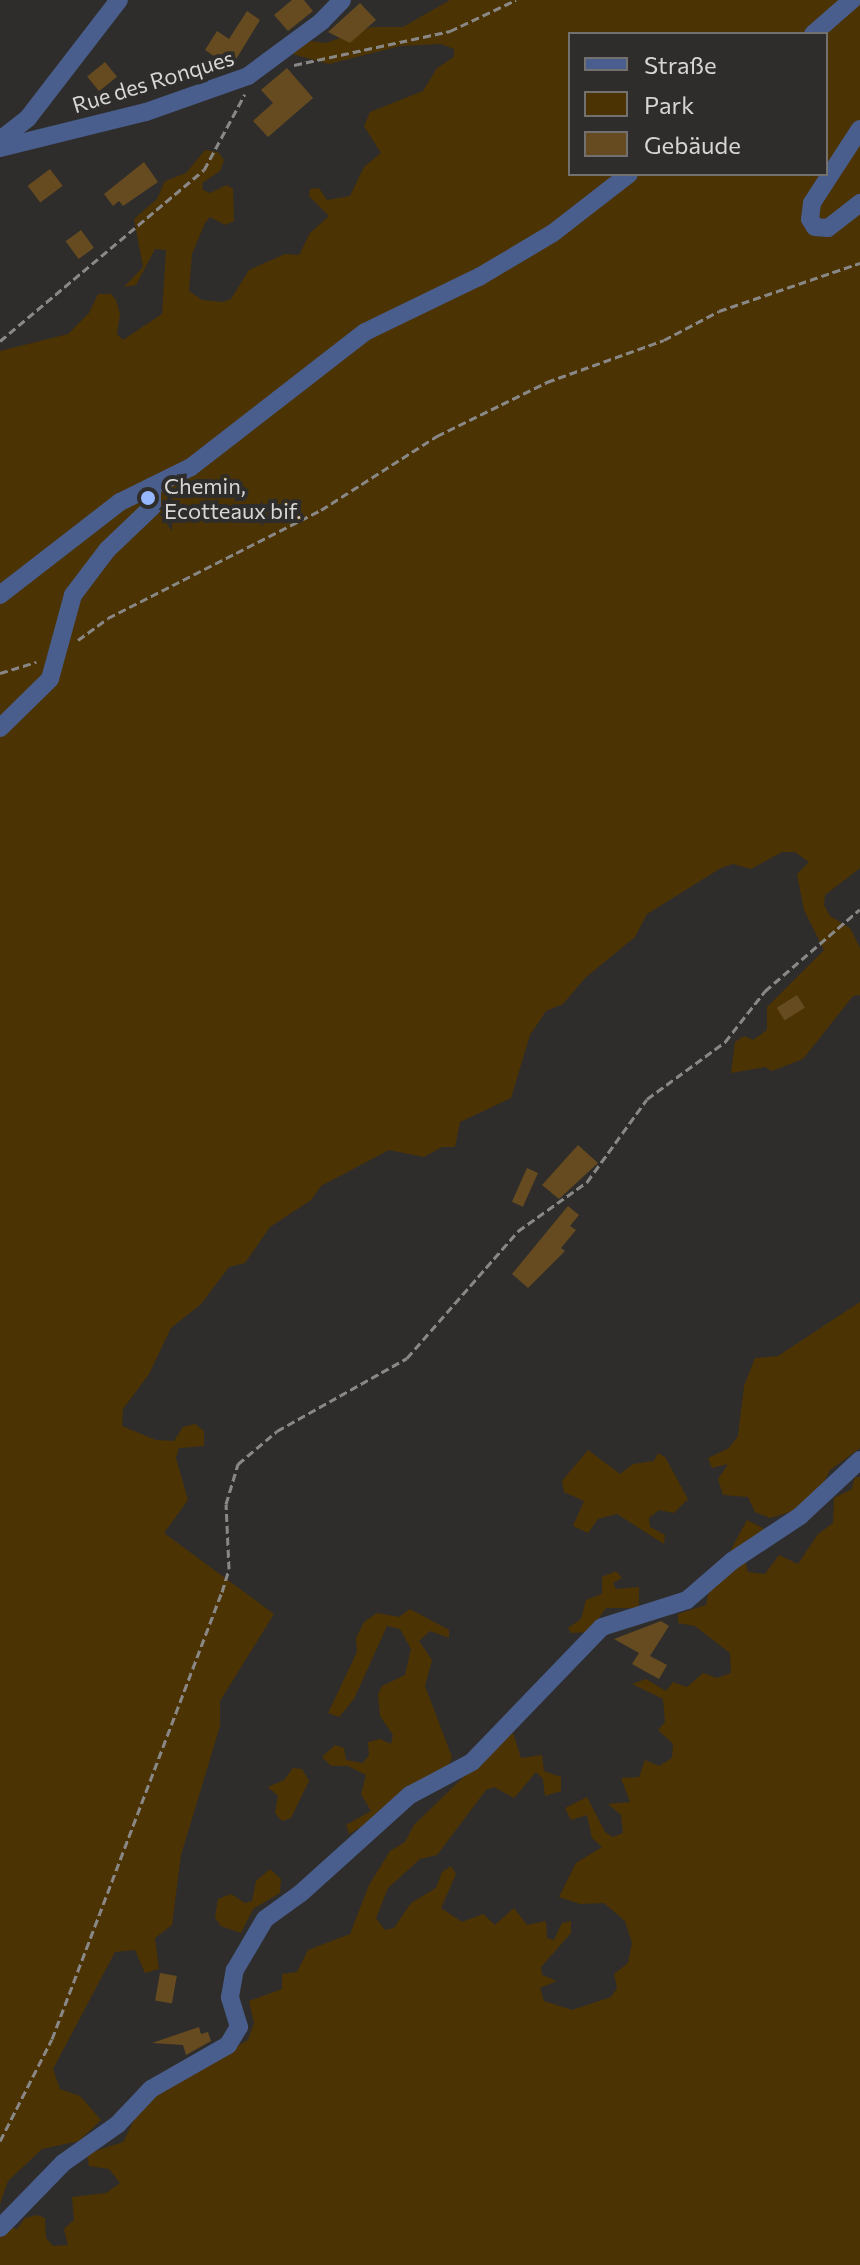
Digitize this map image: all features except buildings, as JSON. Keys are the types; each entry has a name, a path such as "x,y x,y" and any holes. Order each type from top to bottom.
{"street":[{"path":"0,140 28,118 119,0"},
{"name":"Rue des Ronques","path":"0,148 146,112 252,74 342,0"},
{"path":"815,32 852,0"},
{"path":"860,129 812,203 810,219 815,227 828,228 860,203"},
{"path":"0,595 120,502 191,467 365,332 479,277 553,233 626,176"},
{"path":"0,728 46,685 73,595 107,550 152,507 152,486"},
{"path":"0,2228 63,2163 118,2124 151,2089 228,2045 239,2027 230,1997 235,1970 265,1919 301,1893 410,1795 472,1762 602,1627 687,1600 732,1561 800,1516 860,1460"}],"path":[{"path":"0,341 204,170 250,87 252,74 450,31 516,0"},
{"path":"0,673 56,655 108,618 321,510 437,436 547,382 664,340 719,311 860,263"},
{"path":"0,2141 52,2039 59,2008 166,1750 199,1642 222,1592 229,1569 226,1504 238,1464 277,1431 407,1358 518,1231 587,1182 647,1099 725,1042 765,991 860,909"}],"green space":[{"path":"450,0 860,0 860,868 825,895 824,905 830,916 850,928 860,948 860,995 853,996 803,1059 772,1071 765,1067 731,1073 735,1042 744,1036 753,1040 767,1030 767,1007 824,950 804,910 797,874 809,862 795,852 782,852 751,869 733,864 721,868 647,914 635,937 585,978 563,1004 546,1011 530,1035 511,1098 460,1122 455,1147 442,1147 424,1157 389,1150 321,1186 311,1200 270,1227 245,1263 229,1267 201,1304 171,1328 149,1374 123,1409 122,1426 156,1440 174,1441 183,1427 195,1424 204,1431 204,1446 179,1448 176,1458 188,1500 164,1533 274,1614 220,1701 220,1726 181,1855 172,1925 155,1938 159,1969 145,1973 135,1950 115,1952 53,2069 60,2089 80,2096 101,2120 79,2141 42,2149 8,2181 0,2204 0,351 68,334 89,313 98,294 111,294 116,300 120,314 117,334 123,340 162,314 166,250 155,249 136,285 124,287 143,267 134,219 157,199 165,181 186,173 205,150 218,152 224,160 220,171 202,183 203,190 210,193 227,185 233,189 234,221 225,225 210,217 205,223 192,254 189,291 202,300 223,302 231,299 249,270 285,254 299,255 310,233 329,216 309,196 310,189 319,188 327,200 350,196 364,167 381,153 364,126 370,112 423,91 437,68 454,57 454,49 441,44 400,46 329,64 292,54 309,41 326,43 372,27 403,27"},
{"path":"860,1302 860,1448 830,1470 822,1486 797,1510 770,1518 755,1512 748,1497 723,1495 718,1479 728,1464 712,1468 708,1458 729,1448 738,1436 744,1386 755,1358 778,1356"},
{"path":"588,1450 620,1474 633,1464 654,1461 658,1453 665,1457 688,1499 674,1513 659,1510 649,1518 650,1527 665,1535 664,1544 617,1514 598,1519 588,1533 573,1526 584,1501 564,1492 562,1481"},
{"path":"855,1477 860,1477 860,2265 0,2265 0,2224 17,2229 25,2218 37,2215 45,2218 46,2238 53,2246 68,2245 64,2229 74,2220 72,2197 106,2193 120,2183 109,2169 89,2166 87,2154 123,2142 134,2120 159,2092 248,2040 254,2023 249,2001 282,1989 282,1974 297,1972 308,1950 350,1934 369,1885 390,1851 405,1842 414,1825 512,1730 521,1758 542,1755 544,1771 561,1777 561,1791 545,1796 543,1779 536,1772 514,1798 494,1787 486,1790 437,1855 420,1859 388,1888 376,1918 385,1930 394,1928 411,1903 436,1888 442,1872 451,1866 456,1874 441,1908 462,1922 483,1914 495,1925 514,1908 527,1925 546,1921 547,1938 554,1940 562,1923 571,1921 571,1933 541,1967 542,1975 557,1981 540,1988 544,2001 572,2010 611,1997 617,1988 614,1974 628,1963 632,1943 625,1921 604,1903 580,1904 559,1897 576,1863 602,1847 592,1838 587,1815 571,1820 565,1808 587,1797 605,1832 613,1837 623,1833 621,1815 608,1804 630,1802 621,1778 639,1777 645,1760 659,1766 672,1758 673,1744 658,1730 665,1722 663,1699 632,1684 646,1679 666,1691 673,1682 687,1687 703,1673 717,1678 731,1673 730,1653 695,1626 678,1623 678,1614 706,1605 709,1590 747,1520 765,1529 745,1559 748,1572 765,1574 779,1555 798,1564 818,1534 833,1523 834,1498 852,1489"},
{"path":"616,1571 622,1578 613,1583 616,1589 639,1587 639,1608 606,1608 589,1632 571,1633 568,1628 581,1619 586,1600 602,1594 602,1577"},
{"path":"410,1609 449,1630 449,1638 430,1631 419,1641 432,1660 425,1686 452,1757 449,1765 403,1789 378,1817 349,1834 346,1825 371,1811 361,1794 366,1775 348,1766 331,1766 322,1757 335,1745 344,1748 346,1760 363,1763 369,1755 368,1742 380,1739 391,1744 393,1735 380,1716 378,1695 382,1686 405,1675 411,1649 400,1629 387,1626 354,1699 339,1717 328,1713 357,1652 356,1638 364,1622 377,1613 399,1617"},
{"path":"293,1768 302,1769 309,1781 291,1818 282,1821 275,1813 278,1796 268,1787 284,1780"},
{"path":"270,1869 281,1879 280,1893 253,1909 241,1933 221,1926 215,1918 218,1899 231,1894 245,1903 252,1901 256,1881"}],"place":[{"name":"Chemin, Ecotteaux bif.","path":"148,498"}]}
